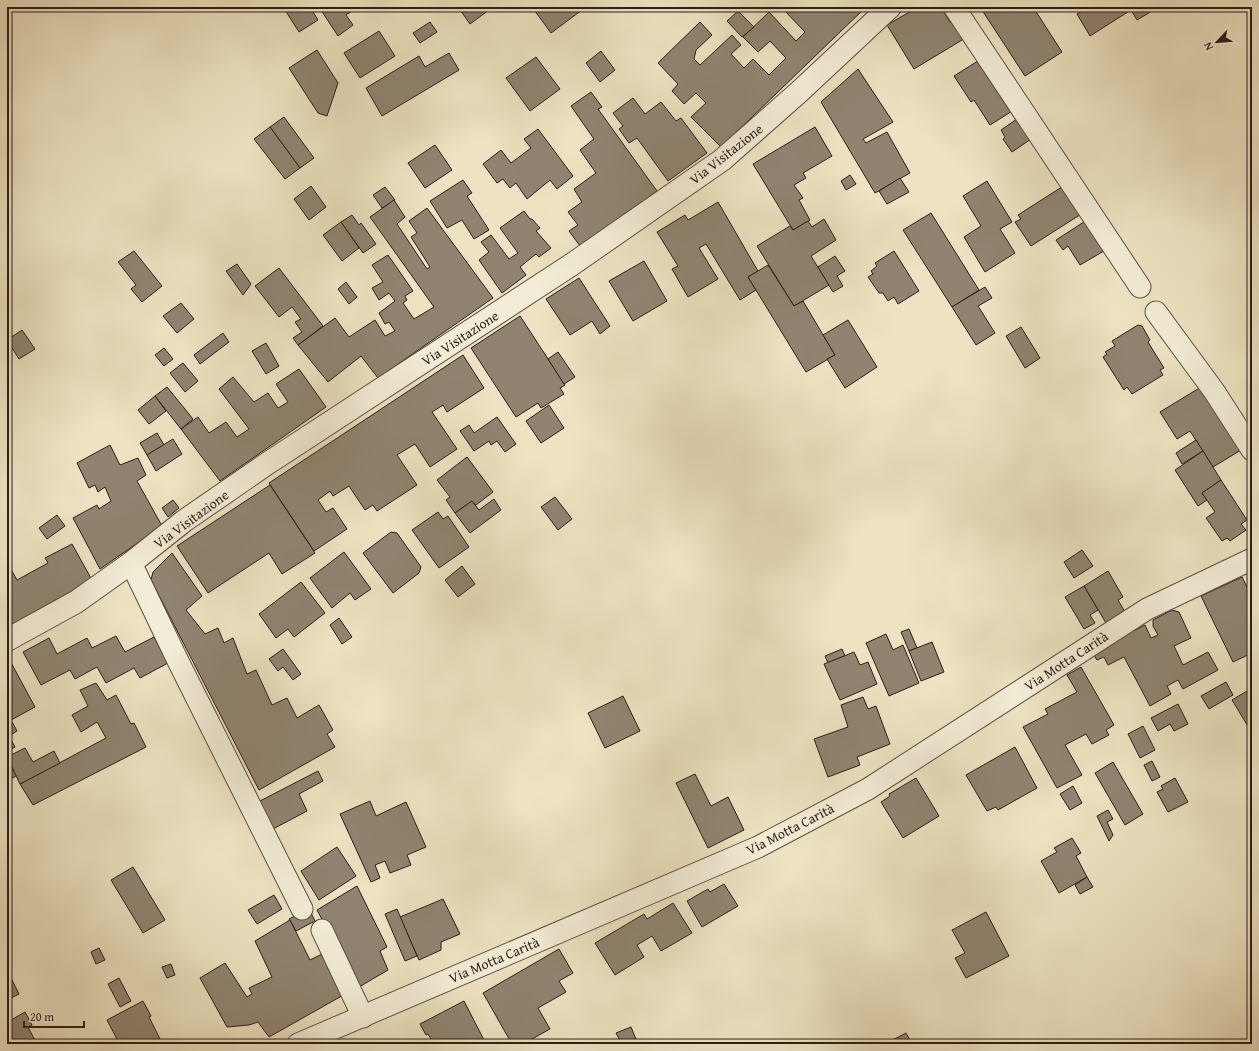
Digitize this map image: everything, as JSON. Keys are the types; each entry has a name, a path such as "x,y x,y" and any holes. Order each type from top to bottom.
{"street":[{"name":"Via Visitazione","path":"7,640 76,602 131,563 184,521 571,265 722,160 799,92 890,7"},
{"path":"954,7 1140,287"},
{"path":"1156,312 1214,391 1252,450"},
{"name":"Via Motta Carità","path":"298,1044 758,847 868,789 1146,609 1252,559"},
{"path":"131,563 178,661 302,909"},
{"path":"322,930 363,1017"}],"building":[{"path":"290,7 310,7 318,20 299,32 285,10"},
{"path":"319,7 358,7 346,15 353,25 338,36"},
{"path":"458,7 493,7 470,24"},
{"path":"532,7 580,7 582,10 551,33"},
{"path":"781,7 866,7 721,147 691,117 706,103 696,93 684,104 672,91 678,84 658,63 700,22 712,35 696,50 694,59 700,65 732,35 741,45 731,54 744,68 753,59 769,75 786,58 770,41 758,52 743,37 769,12 796,41 805,32"},
{"path":"918,7 941,7 950,22 956,18 967,37 914,69 887,25"},
{"path":"980,7 1033,7 1062,52 1025,76"},
{"path":"1089,7 1150,7 1152,11 1137,20 1131,10 1090,36 1077,14"},
{"path":"738,11 754,27 742,37 727,21"},
{"path":"430,22 437,32 420,43 413,33"},
{"path":"379,31 395,56 360,78 344,53"},
{"path":"317,50 338,83 327,116 318,113 289,68"},
{"path":"601,51 615,70 600,82 586,63"},
{"path":"449,53 459,70 382,116 366,88 419,56 425,67"},
{"path":"536,57 560,89 530,111 506,78"},
{"path":"981,59 1017,108 990,125 974,100 971,102 954,76"},
{"path":"858,69 893,122 863,139 866,143 887,132 910,173 875,193 821,102"},
{"path":"591,92 602,107 598,109 657,191 580,246 569,231 578,225 568,212 582,202 574,189 596,173 580,150 594,139 571,106"},
{"path":"633,98 645,114 661,102 676,121 681,118 707,153 668,181 637,138 629,143 619,129 623,126 613,113"},
{"path":"284,117 314,158 300,168 270,127"},
{"path":"1020,117 1034,137 1012,152 1003,139 1005,137 1001,130"},
{"path":"270,127 300,168 285,179 254,139"},
{"path":"815,127 832,156 803,173 806,178 794,185 803,198 799,200 810,220 793,230 753,164"},
{"path":"538,129 573,176 557,189 550,180 527,199 516,183 510,188 503,179 497,183 483,164 501,150 511,163 531,148 524,139"},
{"path":"435,145 452,170 425,188 408,163"},
{"path":"850,175 856,184 846,190 841,181"},
{"path":"900,178 909,192 887,204 879,191"},
{"path":"463,180 472,193 467,196 489,230 474,239 462,220 447,228 430,201"},
{"path":"987,181 1012,222 1000,229 1015,253 985,272 964,237 981,226 963,196"},
{"path":"1068,183 1086,211 1031,246 1015,222 1021,219 1018,215"},
{"path":"311,186 326,207 309,220 294,199"},
{"path":"385,187 395,200 382,208 373,195"},
{"path":"394,200 405,217 397,224 427,269 430,267 411,237 417,233 409,221 427,208 493,298 378,378 361,356 328,382 298,345 335,318 349,337 375,320 385,336 395,331 389,322 385,324 379,313 395,301 389,293 379,300 372,288 383,282 372,265 388,255 413,291 405,296 407,300 403,303 414,319 434,307 370,217"},
{"path":"718,202 758,271 748,277 756,290 740,300 706,244 699,248 718,279 688,297 672,269 678,266 657,232 685,215 688,220"},
{"path":"524,211 540,228 536,231 551,248 539,257 536,254 520,267 526,275 502,293 479,260 489,252 481,242 491,235 509,259 518,253 500,228"},
{"path":"931,213 979,290 952,307 903,230"},
{"path":"352,215 359,225 361,223 376,244 363,253 341,222"},
{"path":"1090,218 1109,248 1080,265 1068,246 1063,250 1056,240"},
{"path":"824,219 836,240 811,256 829,285 794,306 757,246 790,226 793,230 808,221 812,227"},
{"path":"341,222 359,248 342,261 323,235"},
{"path":"134,251 162,286 142,302 131,289 136,285 118,262"},
{"path":"894,251 919,291 898,304 894,297 888,301 883,293 879,293 868,277 873,274 871,271 877,266 875,263"},
{"path":"835,256 845,271 837,276 843,286 833,292 818,267"},
{"path":"644,261 667,301 633,321 609,281"},
{"path":"237,264 251,284 243,295 226,271"},
{"path":"768,265 794,306 803,301 835,355 806,372 748,277"},
{"path":"279,268 323,326 298,345 293,338 302,332 295,322 301,319 292,307 279,317 255,286"},
{"path":"579,278 610,326 600,334 592,321 570,335 546,299"},
{"path":"346,282 357,297 349,304 338,289"},
{"path":"985,287 992,298 978,306 995,333 976,345 952,307"},
{"path":"181,303 194,319 177,333 163,316"},
{"path":"520,316 565,385 560,388 564,394 541,408 538,403 516,417 471,348"},
{"path":"848,320 877,367 845,388 827,359 835,355 823,335"},
{"path":"1138,325 1142,326 1150,340 1148,342 1164,368 1160,370 1163,375 1132,394 1127,387 1124,390 1103,357 1107,354 1105,352 1115,346 1112,341"},
{"path":"1021,327 1040,358 1025,368 1006,336"},
{"path":"22,330 35,349 19,359 7,340"},
{"path":"223,333 229,342 200,364 194,355"},
{"path":"266,343 279,366 266,374 252,351"},
{"path":"164,348 173,359 164,366 155,355"},
{"path":"558,352 575,377 564,384 548,359"},
{"path":"463,355 484,388 447,412 443,405 432,412 457,449 430,467 415,444 397,455 417,485 377,511 373,505 365,510 349,486 333,496 330,491 318,500 326,512 333,508 347,529 314,551 269,483"},
{"path":"183,363 198,381 185,392 170,373"},
{"path":"299,369 326,407 220,481 181,429 198,417 209,433 226,422 237,437 249,429 219,389 233,377 254,402 268,393 278,408 288,402 276,384"},
{"path":"167,387 193,419 181,429 155,396"},
{"path":"1201,387 1246,447 1213,467 1190,431 1177,439 1160,412"},
{"path":"155,396 166,411 149,424 138,410"},
{"path":"549,405 564,428 541,443 526,421"},
{"path":"497,417 516,444 505,452 497,441 491,445 489,441 474,451 460,431 469,425 474,433"},
{"path":"157,433 164,445 147,455 140,443"},
{"path":"173,439 182,454 156,471 147,455"},
{"path":"1196,440 1203,451 1182,464 1176,453"},
{"path":"110,445 120,465 138,458 146,475 137,481 162,526 100,569 73,518 97,505 99,509 111,501 105,487 98,492 95,485 89,488 77,463"},
{"path":"1203,451 1221,480 1202,493 1207,500 1198,506 1175,470"},
{"path":"467,457 493,492 476,505 472,501 455,513 446,500 450,497 437,480"},
{"path":"1221,480 1247,520 1241,524 1246,530 1230,541 1227,538 1222,541 1206,518 1215,512 1202,493"},
{"path":"270,485 315,553 282,574 269,553 208,593 177,546"},
{"path":"555,497 572,519 558,530 541,507"},
{"path":"494,499 501,510 470,533 455,513 472,501 479,510"},
{"path":"173,500 179,508 168,517 162,508"},
{"path":"438,512 443,519 448,516 469,547 439,568 412,530"},
{"path":"57,515 65,526 47,539 39,528"},
{"path":"391,532 397,533 421,567 419,573 393,593 363,553"},
{"path":"72,544 92,580 7,627 7,562 17,580 48,563 45,558"},
{"path":"1082,550 1093,566 1074,578 1064,562"},
{"path":"344,552 371,589 355,600 350,593 332,608 310,578"},
{"path":"172,553 202,596 186,610 205,634 218,628 224,643 233,638 247,674 256,670 272,705 287,698 297,718 319,705 333,730 327,734 335,747 259,790 151,580 153,572"},
{"path":"462,566 475,584 458,597 445,580"},
{"path":"1108,571 1123,597 1118,600 1125,612 1106,623 1084,586"},
{"path":"1242,577 1252,597 1252,653 1233,662 1201,596"},
{"path":"301,582 325,613 294,637 288,629 276,638 259,614"},
{"path":"1084,586 1098,610 1090,615 1095,623 1084,629 1065,597"},
{"path":"1172,610 1179,612 1191,638 1174,646 1183,665 1208,652 1218,670 1183,689 1178,680 1167,686 1171,694 1150,706 1124,657 1108,665 1104,657 1097,660 1092,652 1145,625 1151,638 1158,635 1153,626 1153,620"},
{"path":"339,618 352,637 342,644 330,625"},
{"path":"909,629 917,648 909,651 901,632"},
{"path":"886,634 893,650 903,645 919,683 889,696 866,643"},
{"path":"116,636 125,652 154,637 168,663 140,678 134,668 106,683 97,667 75,679 70,670 41,685 23,652 49,638 57,654 87,638 92,648"},
{"path":"932,642 944,672 921,681 909,651"},
{"path":"283,649 301,674 293,680 283,667 278,671 269,659"},
{"path":"842,649 845,656 828,663 825,656"},
{"path":"854,652 860,665 868,662 877,684 840,700 824,664"},
{"path":"8,657 35,707 11,720 17,731 9,736 15,747 7,752"},
{"path":"1081,667 1114,725 1106,730 1109,735 1092,744 1086,734 1065,745 1082,775 1057,788 1023,727 1048,714 1045,709 1077,692 1067,675"},
{"path":"1226,682 1233,695 1209,709 1201,696"},
{"path":"96,683 107,700 116,695 131,724 134,723 146,747 33,805 20,784 106,738 97,722 81,732 72,715 88,706 80,690"},
{"path":"1252,688 1252,733 1232,700"},
{"path":"623,696 640,731 605,748 588,713"},
{"path":"863,697 868,709 876,706 890,744 857,757 860,765 828,777 814,739 848,727 841,705"},
{"path":"1178,704 1188,724 1174,731 1170,724 1158,731 1151,718"},
{"path":"1143,726 1155,750 1140,758 1128,734"},
{"path":"1015,747 1037,788 998,810 996,807 987,811 966,775"},
{"path":"25,748 33,762 54,751 60,763 20,784 7,757"},
{"path":"7,758 16,776 7,781"},
{"path":"1152,761 1160,777 1152,781 1144,765"},
{"path":"1113,762 1143,814 1125,825 1095,773"},
{"path":"318,771 323,781 299,794 307,811 271,830 256,803"},
{"path":"695,774 711,806 728,797 744,830 708,848 676,783"},
{"path":"916,778 939,816 903,838 881,802 890,796 889,794"},
{"path":"1175,778 1188,802 1168,812 1157,792 1163,789 1161,786"},
{"path":"1073,786 1082,803 1070,810 1060,794"},
{"path":"370,801 376,816 406,802 426,847 407,855 411,865 390,873 385,861 375,865 380,878 371,882 340,814"},
{"path":"1108,810 1113,819 1107,822 1113,835 1109,841 1097,816"},
{"path":"1072,838 1081,853 1076,856 1087,877 1059,893 1041,861 1057,852 1054,848"},
{"path":"337,847 356,876 319,900 301,871"},
{"path":"133,867 165,920 143,933 111,880"},
{"path":"1087,877 1093,887 1080,894 1075,885"},
{"path":"724,884 738,906 702,927 687,901 708,889 710,892"},
{"path":"357,886 387,947 380,951 388,970 359,987 317,910"},
{"path":"274,895 282,909 257,924 248,910"},
{"path":"443,899 460,934 441,942 441,950 419,960 400,917"},
{"path":"7,900 11,906 7,908"},
{"path":"673,903 692,933 661,951 652,936 637,945 644,957 615,975 595,943 644,914 647,919"},
{"path":"309,909 315,921 296,931 289,919"},
{"path":"397,909 417,956 405,961 385,914"},
{"path":"986,912 1009,956 966,978 955,958 965,953 952,930"},
{"path":"290,920 310,960 326,952 347,993 269,1037 258,1022 249,1025 227,1027 200,978 225,963 247,997 252,994 249,988 272,977 255,941"},
{"path":"99,948 105,960 96,964 91,952"},
{"path":"559,949 573,973 559,981 566,992 538,1008 550,1029 523,1044 512,1044 483,993"},
{"path":"171,964 175,975 167,978 162,967"},
{"path":"7,970 19,994 7,1000"},
{"path":"119,978 131,1001 120,1007 108,984"},
{"path":"143,1001 162,1043 118,1044 119,1043 107,1020"},
{"path":"464,1001 484,1040 476,1044 434,1044 428,1034 426,1035 420,1024"},
{"path":"25,1012 32,1025 28,1027 37,1044 7,1044 7,1013 11,1020"},
{"path":"631,1027 638,1044 622,1044 616,1033"},
{"path":"906,1033 912,1044 890,1044 889,1042"}]}
